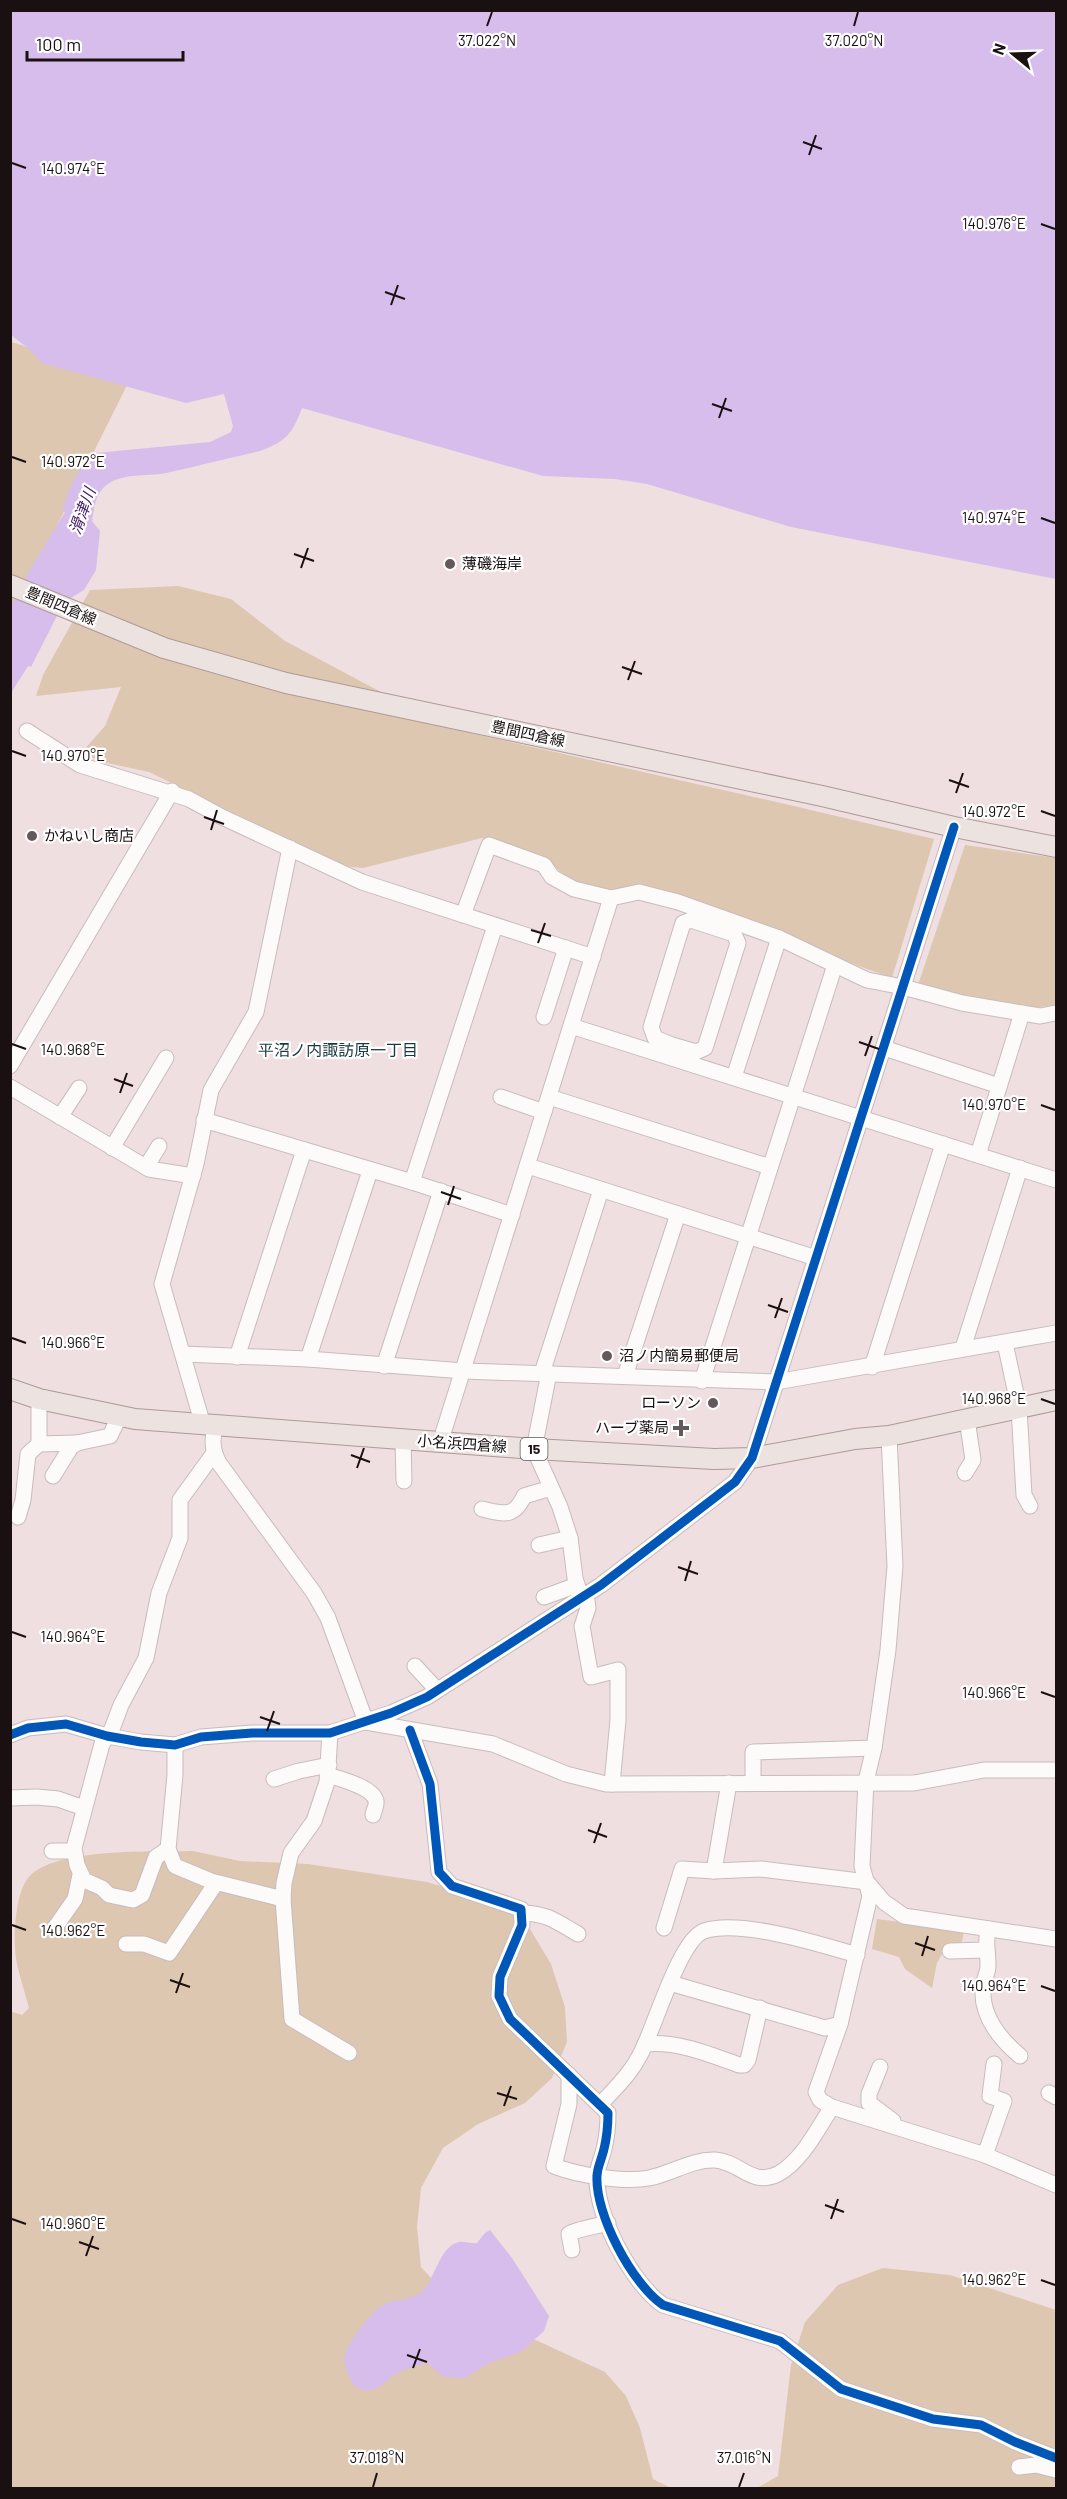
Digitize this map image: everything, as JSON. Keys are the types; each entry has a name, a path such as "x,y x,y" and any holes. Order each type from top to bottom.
{"main road":[{"name":"豊間四倉線","path":"11,586 164,648 286,683 822,796 954,828 1056,847"},
{"name":"小名浜四倉線","path":"10,1389 39,1399 119,1417 209,1426 647,1457 752,1458 855,1439 889,1436 1056,1400"}],"street":[{"path":"27,731 80,765 172,791 362,882 593,957"},
{"path":"10,1066 172,791"},
{"path":"10,1736 28,1728 66,1724 107,1736 175,1745 201,1737 252,1733 330,1733 366,1722 427,1697 581,1592 610,1578 735,1482 752,1458 954,828"},
{"path":"463,915 489,845 544,865 552,877 574,889 611,898 639,892 678,902 778,938 867,980 962,1003 1040,1016 1056,1013"},
{"path":"290,848 256,1012 211,1090 193,1176 162,1284 183,1354 209,1426 214,1453 314,1593 328,1618 366,1722"},
{"path":"440,1443 611,898"},
{"path":"571,1026 670,1050 696,1052 705,1048 738,943 734,934 692,920 683,924 651,1028 655,1038 670,1050 734,1077 1056,1180"},
{"path":"412,1182 495,926"},
{"path":"734,1077 778,938"},
{"path":"544,1017 566,948"},
{"path":"702,1381 835,965"},
{"path":"978,1155 1022,1013"},
{"path":"884,1048 999,1086"},
{"path":"112,1148 166,1058"},
{"path":"10,1087 146,1167 193,1176"},
{"path":"60,1117 79,1088"},
{"path":"549,1096 770,1167"},
{"path":"501,1097 544,1112"},
{"path":"204,1120 412,1182 512,1215"},
{"path":"872,1367 943,1144"},
{"path":"146,1167 159,1146"},
{"path":"237,1357 304,1150"},
{"path":"528,1166 816,1258"},
{"path":"963,1348 1020,1168"},
{"path":"308,1359 370,1171"},
{"path":"601,1190 546,1373 534,1449 570,1538 581,1592 588,1608 582,1626 591,1677 618,1670 618,1720 612,1784"},
{"path":"384,1366 441,1191"},
{"path":"625,1376 678,1214"},
{"path":"183,1354 308,1359 464,1371 776,1382 1056,1333"},
{"path":"1005,1343 1019,1408 1023,1489 1030,1506"},
{"path":"39,1399 39,1444"},
{"path":"18,1517 23,1500 28,1454 39,1444 77,1443 110,1436 119,1417"},
{"path":"965,1473 973,1460 967,1419"},
{"path":"889,1436 895,1566 888,1650 867,1782 862,1866 870,1896 840,2024 816,2092 820,2100 832,2107 986,2155 1056,2183"},
{"path":"403,1440 404,1481"},
{"path":"52,1476 61,1459 77,1443"},
{"path":"56,1926 75,1899 80,1875 74,1848 102,1744 146,1658 159,1593 180,1538 180,1500 214,1453"},
{"path":"482,1509 495,1512 515,1511 519,1508 524,1496 551,1488"},
{"path":"539,1545 570,1538"},
{"path":"544,1597 581,1592"},
{"path":"416,1666 437,1690"},
{"path":"366,1722 493,1744 566,1774 612,1784 914,1783 984,1770 1056,1770"},
{"path":"410,1730 430,1784 439,1872 452,1886 521,1910 522,1925 500,1977 500,1996 510,2019 608,2113 608,2130 597,2175 599,2196 619,2248 654,2298 663,2305 780,2341 841,2389 933,2420 981,2425 1015,2442 1056,2458"},
{"path":"330,1733 328,1770 314,1821 288,1859 283,1899 292,2019 349,2053"},
{"path":"175,1745 175,1775 168,1849 175,1866 216,1882 283,1899"},
{"path":"753,1783 753,1752 874,1748"},
{"path":"274,1779 299,1771 328,1770 373,1795 376,1803 373,1815"},
{"path":"714,1871 729,1783"},
{"path":"10,1798 58,1799 84,1808"},
{"path":"52,1851 71,1851 74,1848"},
{"path":"80,1875 84,1880 102,1888 109,1895 133,1900 142,1895 156,1857 168,1849"},
{"path":"664,1928 682,1869 714,1871 761,1869 867,1882 884,1902 904,1916 1056,1939"},
{"path":"126,1944 144,1944 169,1953 216,1882"},
{"path":"521,1913 534,1913 555,1919 578,1934"},
{"path":"600,2105 631,2071 645,2044 672,1974 698,1935 705,1931 746,1929 784,1935 857,1955"},
{"path":"988,1929 986,1950 988,1967 983,1989 990,2021 1000,2036 1020,2056"},
{"path":"950,1951 986,1950"},
{"path":"670,1983 825,2028 840,2024"},
{"path":"645,2044 667,2044 691,2048 744,2065 748,2060 760,2008"},
{"path":"986,2155 1004,2101 990,2096 994,2064"},
{"path":"880,2067 869,2094 869,2103 900,2125 901,2129"},
{"path":"569,2075 569,2104 554,2166 597,2175 648,2178 702,2161 715,2160 729,2163 748,2175 765,2179 780,2173 793,2161 832,2107"},
{"path":"572,2250 569,2234 573,2231 587,2230 608,2223"},
{"path":"1019,2468 1036,2465 1056,2470"}],"shaded area":[{"path":"11,342 131,377 11,618"},
{"path":"178,586 231,599 285,641 379,691 435,725 934,839 892,978 638,886 611,891 573,881 545,860 482,838 363,868 342,866 149,772 98,761 83,751 105,726 121,687 36,696 43,675 90,590"},
{"path":"965,845 1056,858 1056,1005 1022,1009 918,985"},
{"path":"193,1851 240,1861 308,1864 427,1882 495,1903 527,1924 551,1964 565,2007 567,2042 552,2078 525,2103 478,2124 443,2148 421,2188 417,2227 421,2267 445,2293 527,2336 605,2372 626,2396 640,2428 653,2479 671,2488 11,2488 10,2011 22,2015 29,2008 15,1950 16,1917 20,1895 28,1878 41,1868 59,1861 106,1853"},
{"path":"877,1919 964,1930 961,1947 946,1947 937,1963 932,1988 905,1969 899,1957 872,1949"},
{"path":"883,2268 950,2275 1056,2310 1056,2488 757,2488 778,2476 791,2365 805,2322 838,2285"}],"water":[{"name":"滑津川","path":"11,11 1056,11 1056,579 791,527 647,484 615,479 543,476 302,408 287,436 277,444 260,451 166,473 126,477 104,487 94,507 92,521 100,531 96,570 84,590 64,602 31,667 28,666 11,693 11,607 27,575 65,512 62,510 68,494 84,464 96,453 210,442 231,432 233,426 224,394 186,403 42,363 11,335"},
{"path":"490,2230 512,2258 549,2316 544,2331 521,2352 489,2363 465,2378 443,2377 426,2363 399,2372 373,2390 364,2390 355,2386 347,2372 345,2357 350,2344 366,2321 383,2305 412,2297 421,2292 452,2245 459,2242 477,2243"}],"cycle path":[{"path":"10,1735 28,1728 66,1724 107,1736 175,1745 201,1737 252,1733 330,1733 391,1713 427,1697 601,1585 735,1482 752,1458 954,827"},
{"path":"410,1730 430,1784 439,1872 452,1886 521,1909 522,1925 500,1977 499,1996 510,2019 608,2113 606,2140 597,2176 602,2209 628,2265 651,2295 663,2305 780,2341 841,2389 933,2419 981,2425 1015,2442 1056,2458"}],"place":[{"name":"薄磯海岸","path":"450,564"},
{"name":"かねいし商店","path":"32,836"},
{"name":"沼ノ内簡易郵便局","path":"607,1356"},
{"name":"ローソン","path":"713,1403"},
{"name":"ハーブ薬局","path":"681,1428"}],"district":[{"name":"平沼ノ内諏訪原一丁目","path":"338,1050"}]}
